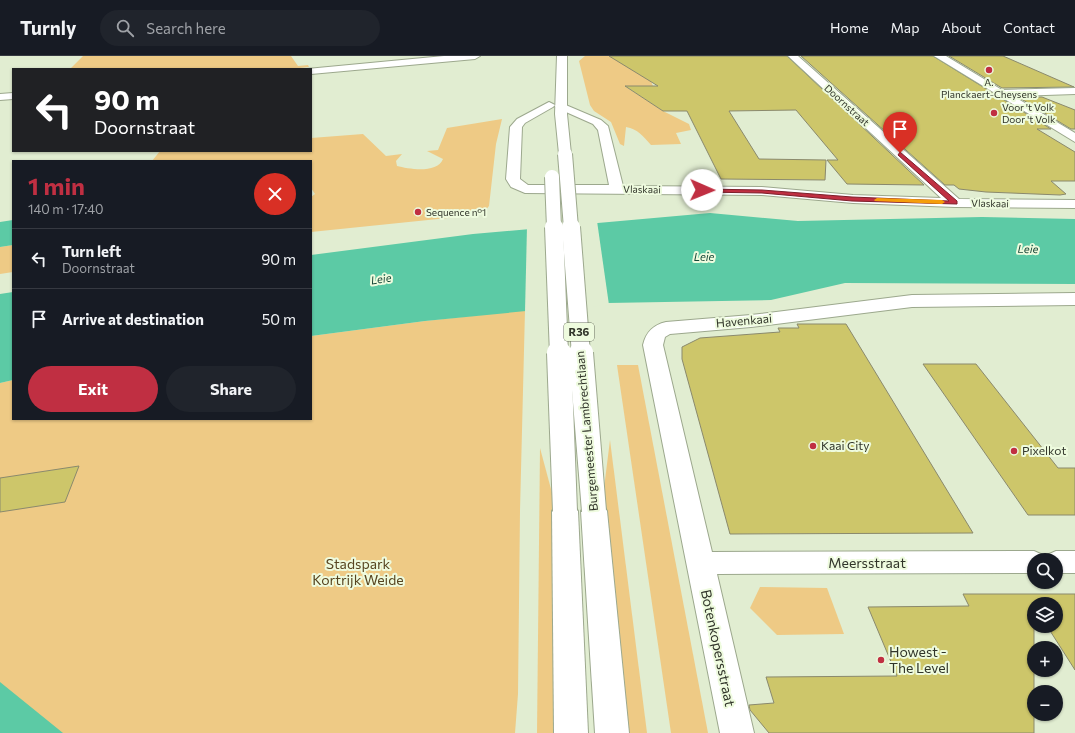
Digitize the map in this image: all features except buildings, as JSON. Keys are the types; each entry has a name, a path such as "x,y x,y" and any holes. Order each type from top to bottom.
{"street":[{"path":"312,71 475,56"},
{"name":"Burgemeester Lambrechtlaan","path":"562,56 558,154 580,511 612,733"},
{"path":"561,72 566,69 569,58 573,56"},
{"name":"Doornstraat","path":"793,56 955,203"},
{"path":"939,56 1075,138"},
{"path":"548,90 550,120"},
{"path":"1000,93 1075,91"},
{"path":"0,97 12,96"},
{"name":"Vlaskaai","path":"548,106 521,121 516,127 513,179 516,184 525,189 762,191 852,199 955,203 1075,204"},
{"path":"561,106 597,122 604,129 617,189"},
{"name":"Burgemeester Lambrechtlaan","path":"558,154 580,511 571,733"},
{"name":"Havenkaai","path":"700,563 653,345 654,337 658,331 672,327 751,322 912,302 1073,302"},
{"name":"Meersstraat","path":"700,563 1027,562"},
{"path":"1063,562 1075,562"},
{"name":"Botenkopersstraat","path":"700,563 737,733"}],"green space":[{"path":"83,56 291,56 298,66 308,65 309,67 300,68 71,68"},
{"path":"585,56 609,56 648,74 653,86 626,87 663,111 689,124 691,130 676,133 681,144 651,145 637,131 626,127 624,146 620,144 611,122 594,111 590,105 579,61"},
{"path":"502,119 496,144 489,206 484,212 477,215 312,232 312,196 315,194 312,190 312,160 153,160 159,152 312,152 312,138 363,134 386,156 402,154 396,161 397,166 415,169 429,169 440,164 443,159 427,151 438,150 447,128"},
{"path":"12,245 12,272 0,274 0,247"},
{"name":"Stadspark Kortrijk Weide","path":"525,310 520,511 518,694 515,733 0,733 0,383 12,380 12,420 312,420 312,336"},
{"path":"617,365 638,365 708,733 671,733"},
{"path":"610,440 647,733 626,733 603,496"},
{"path":"540,448 555,504 559,733 537,733"},
{"path":"760,587 827,588 844,634 777,635 750,608"}],"water":[{"name":"Leie","path":"710,213 798,221 982,217 1075,219 1075,284 845,283 771,300 608,303 425,321 312,336 312,255 473,234"},
{"path":"12,220 12,245 0,247 0,222"},
{"path":"12,292 12,380 0,383 0,294"},
{"path":"0,682 63,733 0,733"}],"pier":[{"path":"597,221 609,305 525,312 527,227"}],"slow traffic":[{"path":"877,200 942,202"}],"place":[{"name":"A. Planckaert-Cheysens","path":"989,70"},
{"name":"Voor 't Volk Door 't Volk","path":"994,113"},
{"name":"Sequence n°1","path":"418,212"},
{"name":"Kaai City","path":"813,446"},
{"name":"Pixelkot","path":"1014,451"},
{"name":"Howest - The Level","path":"881,660"}],"route":[{"path":"702,190 762,191 852,199 955,203 900,153"}]}
